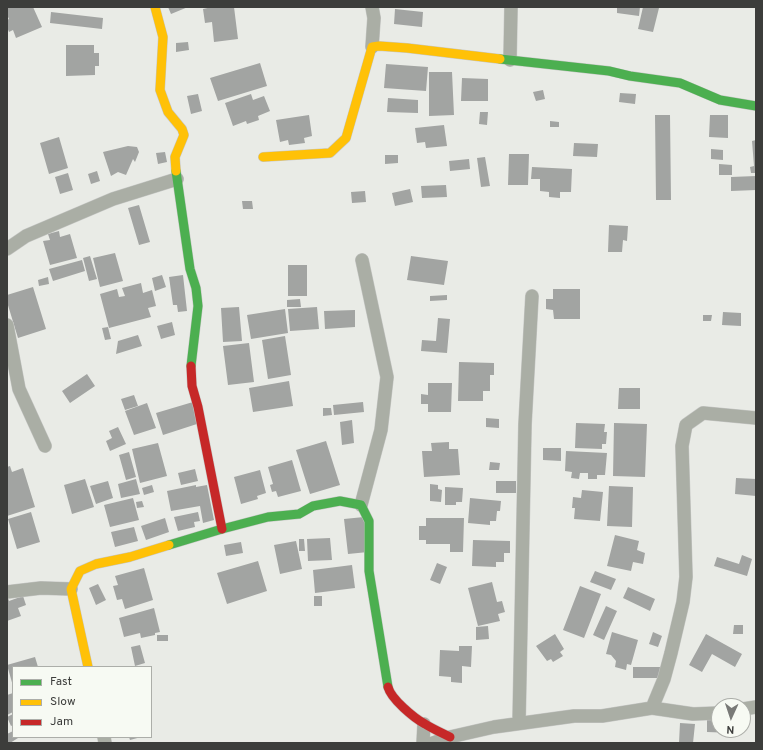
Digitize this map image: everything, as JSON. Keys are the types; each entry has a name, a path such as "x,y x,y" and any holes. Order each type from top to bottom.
{"street":[{"path":"155,7 163,37 160,90 168,112 182,129 184,135 175,157 190,269 196,288 198,306 191,362 192,386 198,406 222,528"},
{"path":"263,157 330,153 346,138 372,47 374,18 372,7"},
{"path":"510,60 511,7"},
{"path":"372,47 407,48 609,71 630,76 680,83 720,100 756,106"},
{"path":"7,249 26,236 113,199 177,180"},
{"path":"362,260 387,377 381,430 361,505 369,521 369,571 386,680 389,692 394,699 424,724 450,737"},
{"path":"519,723 525,424 532,296"},
{"path":"7,325 19,389 45,446"},
{"path":"652,708 664,680 683,602 686,577 682,446 686,425 703,413 756,418"},
{"path":"88,666 71,589 80,571 85,568 96,564 130,557 222,528 268,517 299,514 313,506 340,502 361,505"},
{"path":"7,592 42,588 71,589"},
{"path":"433,743 450,737 494,727 574,716 602,716 652,708 693,714 711,713"},
{"path":"423,743 424,724"}],"building":[{"path":"7,7 33,7 42,27 16,38 13,30 9,32 7,27 7,20 9,19 7,15"},
{"path":"168,7 188,7 171,14"},
{"path":"212,7 234,7 238,39 214,42 212,22 205,23 203,9"},
{"path":"617,7 640,7 639,16 617,13"},
{"path":"643,7 659,8 653,32 638,29"},
{"path":"395,9 423,12 422,27 394,24"},
{"path":"51,12 103,18 102,29 50,23"},
{"path":"188,42 189,50 176,52 176,43"},
{"path":"66,45 94,45 94,53 99,53 99,66 95,66 95,75 66,76"},
{"path":"260,63 267,86 218,101 210,78"},
{"path":"386,64 428,67 426,91 384,88"},
{"path":"429,72 452,72 454,115 429,116"},
{"path":"462,78 488,79 488,101 461,101"},
{"path":"543,90 545,99 536,101 533,92"},
{"path":"620,93 636,94 635,104 619,102"},
{"path":"198,94 202,111 191,114 187,96"},
{"path":"251,94 253,100 264,96 270,111 258,116 259,120 247,124 246,121 233,126 225,103"},
{"path":"388,98 418,100 418,113 387,112"},
{"path":"480,112 488,112 487,125 479,124"},
{"path":"309,115 312,136 304,138 305,143 289,145 288,140 280,142 276,120"},
{"path":"655,115 670,115 671,200 656,200"},
{"path":"710,115 728,115 728,138 709,137"},
{"path":"550,121 559,122 559,127 550,127"},
{"path":"444,125 447,146 426,148 425,142 417,143 415,128"},
{"path":"59,137 68,168 49,174 40,143"},
{"path":"756,140 756,173 751,173 750,167 754,166 752,141"},
{"path":"574,143 598,144 597,157 573,156"},
{"path":"128,146 137,147 139,152 135,162 133,159 126,175 118,172 111,176 103,152"},
{"path":"711,149 723,150 723,160 711,159"},
{"path":"165,152 167,162 158,164 156,153"},
{"path":"509,154 529,154 528,185 508,185"},
{"path":"385,155 398,155 398,163 385,164"},
{"path":"485,157 490,186 481,187 477,158"},
{"path":"469,159 470,169 450,171 449,161"},
{"path":"719,164 732,165 732,175 719,175"},
{"path":"532,167 572,169 571,192 560,192 560,198 549,197 549,192 540,191 540,179 531,179"},
{"path":"97,171 100,181 91,184 88,174"},
{"path":"68,173 73,190 60,194 55,177"},
{"path":"756,176 756,190 731,191 731,177"},
{"path":"446,185 447,197 422,198 421,186"},
{"path":"410,189 413,202 395,206 392,193"},
{"path":"365,191 366,202 352,203 351,192"},
{"path":"242,201 252,201 253,209 243,209"},
{"path":"139,205 150,242 139,245 128,208"},
{"path":"609,225 628,226 627,241 623,240 622,252 608,252"},
{"path":"59,231 60,237 70,234 77,258 50,265 43,241 50,240 48,234"},
{"path":"115,253 123,281 100,287 93,258"},
{"path":"90,256 97,279 89,281 83,258"},
{"path":"411,256 448,261 444,285 407,280"},
{"path":"82,260 85,271 53,281 49,269"},
{"path":"288,265 307,265 307,296 288,296"},
{"path":"162,275 166,287 155,291 152,278"},
{"path":"183,275 187,311 178,312 177,305 173,305 169,277"},
{"path":"48,277 49,284 39,286 38,280"},
{"path":"141,283 143,293 152,290 156,306 148,308 151,317 109,328 100,294 117,289 119,297 125,296 122,288"},
{"path":"33,287 46,329 18,338 7,302 7,295"},
{"path":"553,289 580,289 580,319 554,319 553,310 546,309 546,299 553,299"},
{"path":"447,295 447,300 430,301 430,296"},
{"path":"300,299 301,307 287,307 287,300"},
{"path":"239,307 242,341 223,342 221,308"},
{"path":"317,307 319,329 290,331 288,309"},
{"path":"285,309 288,333 251,339 247,315"},
{"path":"355,310 355,327 325,329 324,311"},
{"path":"723,312 741,313 741,326 722,325"},
{"path":"703,315 712,315 711,321 703,321"},
{"path":"438,318 450,319 447,353 421,351 422,340 436,341"},
{"path":"172,322 175,335 161,339 157,326"},
{"path":"108,327 111,339 105,340 102,328"},
{"path":"138,335 142,346 116,354 118,341"},
{"path":"285,336 291,375 268,379 262,340"},
{"path":"249,343 254,382 228,385 223,346"},
{"path":"459,362 494,363 494,375 490,375 490,391 483,391 483,401 458,401"},
{"path":"87,374 95,386 70,403 62,391"},
{"path":"289,381 293,406 253,412 249,388"},
{"path":"428,383 452,383 451,412 428,412 428,404 421,404 421,394 428,395"},
{"path":"619,388 640,388 640,409 618,409"},
{"path":"134,395 138,406 125,410 121,399"},
{"path":"193,402 200,423 163,435 156,413"},
{"path":"363,402 364,412 334,415 333,405"},
{"path":"147,403 156,428 134,435 125,411"},
{"path":"323,408 331,408 332,415 323,416"},
{"path":"486,418 499,419 499,428 486,427"},
{"path":"352,420 354,443 342,445 340,422"},
{"path":"576,423 605,424 604,432 607,432 606,444 602,444 602,449 575,448"},
{"path":"614,423 647,424 645,477 613,476"},
{"path":"118,427 126,444 110,451 106,441 112,438 109,431"},
{"path":"326,441 340,485 310,494 296,450"},
{"path":"449,442 449,449 458,449 460,475 424,477 422,451 432,451 431,443"},
{"path":"158,443 167,476 140,483 132,449"},
{"path":"543,448 561,448 561,461 543,460"},
{"path":"566,451 607,453 605,475 597,475 597,479 588,479 588,473 580,473 579,479 571,478 572,472 565,471"},
{"path":"129,452 136,477 126,480 119,455"},
{"path":"292,460 301,491 278,497 276,491 272,492 270,485 273,484 268,467"},
{"path":"490,462 500,463 499,470 489,470"},
{"path":"10,466 12,472 23,468 35,507 7,516 7,467"},
{"path":"195,469 198,481 181,485 178,473"},
{"path":"260,470 266,493 257,496 258,499 241,504 234,477"},
{"path":"736,478 756,479 756,496 735,494"},
{"path":"85,479 94,507 72,514 64,485"},
{"path":"136,479 140,494 121,498 118,484"},
{"path":"108,481 113,498 96,504 90,486"},
{"path":"496,481 516,481 516,493 496,493"},
{"path":"430,484 438,485 438,489 442,490 441,502 430,501"},
{"path":"152,485 154,492 144,495 142,488"},
{"path":"196,485 196,487 207,485 214,520 203,523 200,506 171,511 167,491"},
{"path":"609,486 633,487 632,527 607,526"},
{"path":"445,487 463,488 462,502 456,502 456,505 445,505"},
{"path":"582,490 603,492 600,521 574,519 575,508 572,508 573,497 581,498"},
{"path":"133,498 139,520 110,527 104,505"},
{"path":"470,498 501,501 500,511 497,511 496,521 490,521 490,525 468,523"},
{"path":"142,501 144,507 137,508 136,502"},
{"path":"31,512 40,542 17,549 8,519"},
{"path":"198,512 200,521 194,522 195,527 178,531 174,517"},
{"path":"364,517 368,552 348,554 344,519"},
{"path":"165,518 169,532 146,540 141,526"},
{"path":"426,518 464,518 463,552 450,552 450,544 426,544 426,540 419,540 419,526 426,526"},
{"path":"134,527 138,541 115,547 111,532"},
{"path":"615,535 639,541 637,550 645,553 643,564 633,562 631,571 607,566"},
{"path":"330,538 332,560 308,561 307,539"},
{"path":"299,539 304,539 305,551 299,551"},
{"path":"473,540 510,541 510,553 504,553 504,562 496,562 496,567 472,566"},
{"path":"296,541 302,569 280,574 274,545"},
{"path":"241,542 243,553 226,556 224,545"},
{"path":"742,555 752,559 747,576 714,566 717,557 739,564"},
{"path":"258,561 267,591 227,604 217,573"},
{"path":"437,563 447,567 440,584 430,580"},
{"path":"352,565 355,588 315,593 313,570"},
{"path":"144,568 153,600 125,609 122,599 117,600 113,586 118,585 115,576"},
{"path":"595,571 616,579 611,590 590,582"},
{"path":"492,582 497,602 502,601 505,612 498,614 500,621 478,626 468,588"},
{"path":"98,584 106,600 96,605 89,588"},
{"path":"580,586 601,594 584,638 563,630"},
{"path":"628,587 655,599 650,611 623,598"},
{"path":"7,595 9,601 23,596 26,605 18,608 21,616 7,621"},
{"path":"314,596 322,596 322,606 314,606"},
{"path":"606,606 617,611 604,640 593,635"},
{"path":"154,608 160,632 155,633 155,635 141,638 140,633 124,637 119,618"},
{"path":"734,625 743,625 743,634 733,634"},
{"path":"488,626 489,639 476,640 476,627"},
{"path":"612,632 638,640 631,665 627,664 626,670 615,667 616,661 611,655 606,654"},
{"path":"653,632 662,636 658,647 649,644"},
{"path":"555,634 564,649 560,652 563,656 553,662 551,659 547,661 536,646"},
{"path":"706,634 742,654 735,667 712,654 702,672 689,665"},
{"path":"157,635 168,635 168,641 157,641"},
{"path":"140,645 145,663 135,666 131,647"},
{"path":"459,646 472,646 471,667 462,666 462,683 451,682 451,677 439,676 440,650 459,651"},
{"path":"35,657 38,666 12,666 12,682 7,665"},
{"path":"633,667 660,667 660,678 633,678"},
{"path":"12,693 12,712 7,715 7,695"},
{"path":"12,714 12,726 11,726 7,717"},
{"path":"707,718 711,718 711,732 707,732"},
{"path":"680,723 695,724 693,743 679,743"},
{"path":"12,732 12,738 18,738 10,743 7,743 7,734"}],"traffic: fast":[{"path":"500,59 609,71 630,76 680,83 720,100 756,106"},
{"path":"176,171 190,269 196,288 198,306 191,366"},
{"path":"169,545 268,517 299,514 313,506 340,501 361,505 369,521 369,571 388,687"}],"traffic: slow":[{"path":"155,7 163,37 160,90 168,112 182,129 184,135 175,157 176,171"},
{"path":"263,157 330,153 346,138 372,47 407,48 500,59"},
{"path":"88,666 71,589 80,571 96,564 130,557 169,545"}],"traffic: jam":[{"path":"191,366 192,386 198,407 222,529"},
{"path":"388,687 398,702 409,713 428,726 450,737"}]}
